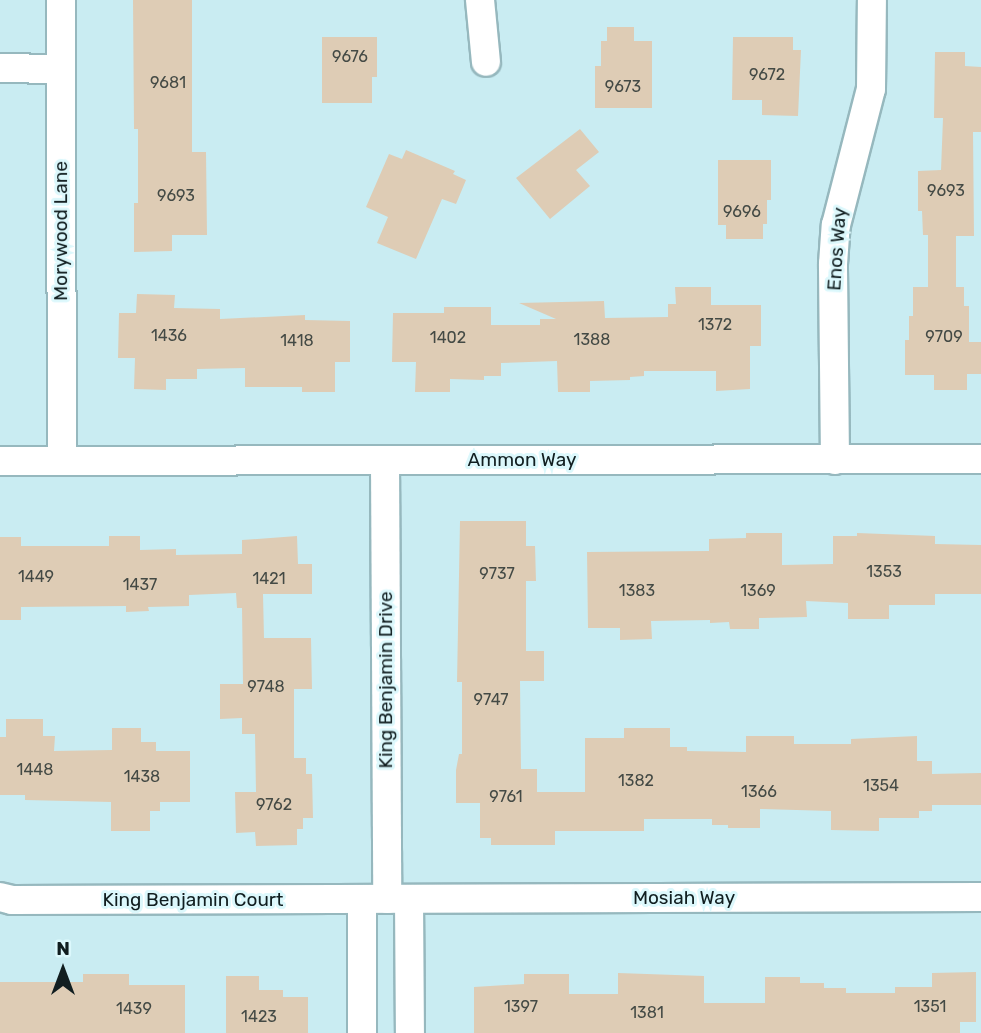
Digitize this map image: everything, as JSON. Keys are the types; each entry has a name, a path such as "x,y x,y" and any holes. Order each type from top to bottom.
{"street":[{"name":"Morywood Lane","path":"61,0 62,461"},
{"path":"480,0 486,62"},
{"name":"Enos Way","path":"835,460 833,264 836,225 871,89 872,0"},
{"path":"0,68 60,69"},
{"name":"Ammon Way","path":"0,461 981,460"},
{"name":"King Benjamin Drive","path":"385,461 386,899 410,1033"},
{"name":"King Benjamin Court","path":"0,897 12,900 386,899"},
{"name":"Mosiah Way","path":"386,899 981,897"},
{"name":"King Benjamin Drive","path":"362,1033 386,899"}],"building":[{"path":"133,0 192,0 192,152 206,152 207,235 172,235 172,251 134,252 134,203 138,203 138,129 134,129"},
{"path":"607,27 634,27 634,41 652,41 652,108 595,108 595,66 601,66 601,41 607,41"},
{"path":"322,37 377,37 377,77 372,77 372,103 322,103"},
{"path":"733,37 793,37 793,50 801,50 798,116 762,115 762,100 732,100"},
{"path":"935,52 965,52 965,66 981,67 981,132 973,132 974,236 956,236 956,287 964,287 964,306 969,306 969,342 981,342 981,374 967,374 967,390 934,390 934,375 905,375 905,340 909,340 909,316 913,316 913,287 928,287 928,235 923,235 922,211 918,211 918,171 941,170 943,118 934,118"},
{"path":"580,129 599,152 576,170 590,186 550,219 516,178"},
{"path":"406,150 455,171 453,174 466,180 456,204 442,199 416,259 377,243 388,217 366,207 389,154 402,159"},
{"path":"718,160 771,160 771,200 767,200 767,224 763,224 763,239 726,239 726,225 718,225"},
{"path":"675,287 711,287 711,305 761,305 761,346 750,346 750,389 716,391 716,371 644,371 644,376 630,377 630,380 590,381 590,392 558,392 557,361 501,363 501,376 484,376 484,380 450,379 450,392 415,392 416,362 392,362 393,313 444,313 444,307 491,307 491,325 540,325 540,319 556,319 519,303 604,301 605,318 668,317 668,304 676,304"},
{"path":"137,294 175,295 174,308 220,309 220,319 305,315 305,320 350,321 350,362 335,362 335,392 302,392 302,387 245,387 245,368 197,369 197,379 166,379 166,390 134,389 135,358 118,358 119,313 136,313"},
{"path":"460,521 526,521 526,546 535,546 536,581 526,581 526,651 544,651 544,681 520,681 521,769 537,769 537,792 585,792 585,738 624,738 624,728 670,728 670,747 687,747 687,751 746,752 746,736 794,736 794,744 851,744 851,739 917,736 917,761 932,761 932,774 981,773 981,805 932,805 932,811 919,811 919,818 879,818 879,831 831,830 831,811 760,809 760,828 712,825 712,819 644,819 644,831 555,831 555,845 491,845 491,838 480,838 480,803 456,803 456,770 459,754 462,754 462,682 457,682"},
{"path":"746,533 782,533 782,565 833,564 833,536 857,536 857,533 935,536 935,544 981,545 981,594 935,594 935,605 889,605 889,619 848,619 848,603 806,601 807,617 759,618 759,629 730,629 729,622 710,623 710,620 651,621 652,639 620,640 620,628 588,628 587,552 709,551 709,539 746,538"},
{"path":"109,536 140,536 140,550 176,549 176,555 242,554 242,540 297,536 298,564 312,564 312,594 263,594 264,638 311,638 312,689 294,689 294,758 306,758 306,774 312,774 313,818 303,818 303,829 297,829 297,845 256,846 255,832 236,833 235,792 256,792 255,734 242,734 242,718 220,719 220,684 243,684 242,608 237,608 236,593 189,595 189,606 148,607 149,611 126,612 126,606 21,607 21,620 0,620 0,537 21,537 21,546 109,546"},
{"path":"6,719 43,719 43,736 55,736 54,751 112,750 112,728 141,728 141,742 156,742 156,751 190,751 190,802 160,802 160,811 150,811 150,831 111,831 111,802 25,800 25,795 0,795 0,737 6,737"},
{"path":"976,972 976,1022 960,1022 960,1033 474,1033 474,987 524,984 524,974 569,974 569,994 618,994 618,973 704,976 704,1003 765,1003 765,977 800,977 800,983 824,983 824,988 846,988 846,993 895,993 895,987 932,987 932,973"},
{"path":"83,974 129,974 129,985 185,985 185,1033 0,1033 0,982 83,982"},
{"path":"226,976 259,976 259,990 283,990 283,997 308,997 308,1033 226,1033"}]}
